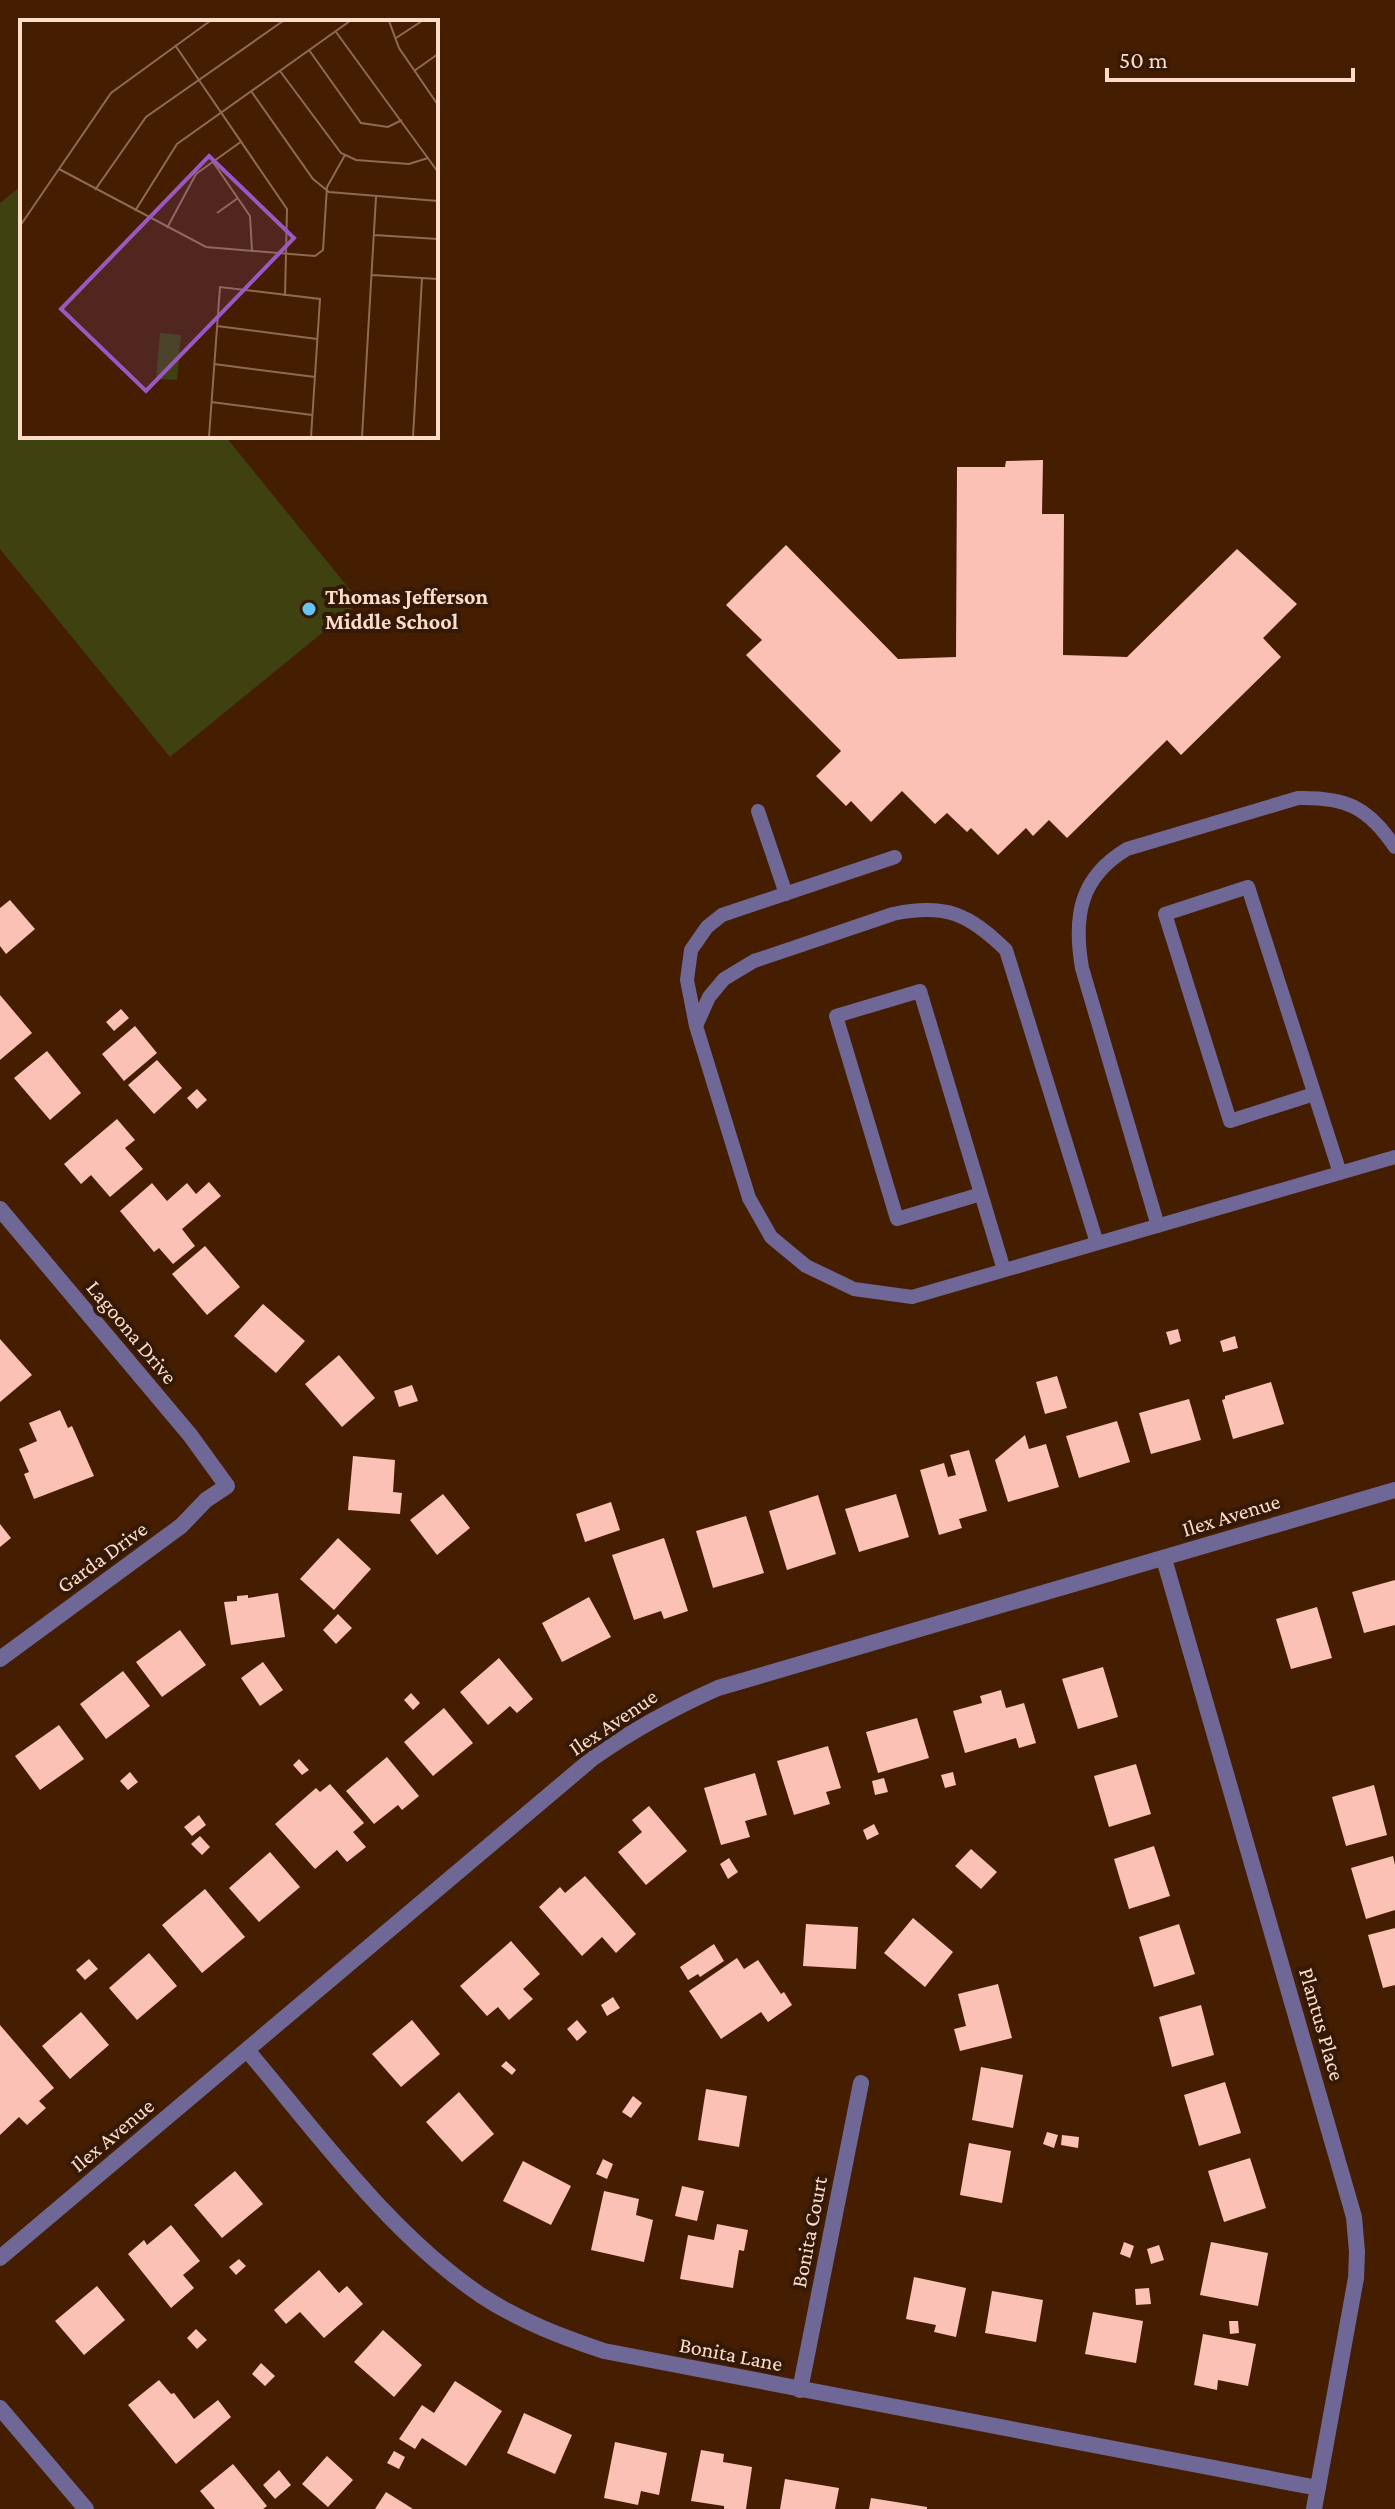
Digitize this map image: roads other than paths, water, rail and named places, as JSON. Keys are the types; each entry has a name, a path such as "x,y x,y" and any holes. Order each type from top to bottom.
{"street":[{"name":"Lagoona Drive","path":"0,1209 190,1435 227,1486"},
{"name":"Garda Drive","path":"0,1659 181,1526 206,1500 227,1486"},
{"name":"Ilex Avenue","path":"0,2258 593,1758 674,1707 733,1684 1395,1490"},
{"name":"Plantus Place","path":"1164,1559 1354,2217 1356,2278 1314,2509"},
{"name":"Bonita Lane","path":"247,2050 371,2197 437,2261 482,2296 562,2337 604,2351 1318,2488"},
{"name":"Bonita Court","path":"800,2390 861,2083"},
{"path":"0,2408 86,2509"}],"lane":[{"path":"1158,1226 1082,968 1077,940 1080,911 1088,884 1109,860 1127,849 1298,798 1321,798 1355,805 1383,829 1395,847"},
{"path":"758,811 786,894"},
{"path":"895,857 722,915 707,927 691,950 687,980 696,1026 749,1198 771,1237 806,1266 854,1289 912,1297 1395,1157"},
{"path":"1314,1094 1230,1121 1165,914 1248,887 1340,1173"},
{"path":"696,1026 709,997 724,979 754,961 893,914 917,909 949,912 980,925 1006,950 1097,1243"},
{"path":"981,1194 897,1219 836,1016 920,991 1004,1270"}],"place":[{"name":"Thomas Jefferson Middle School","path":"309,609"}]}
